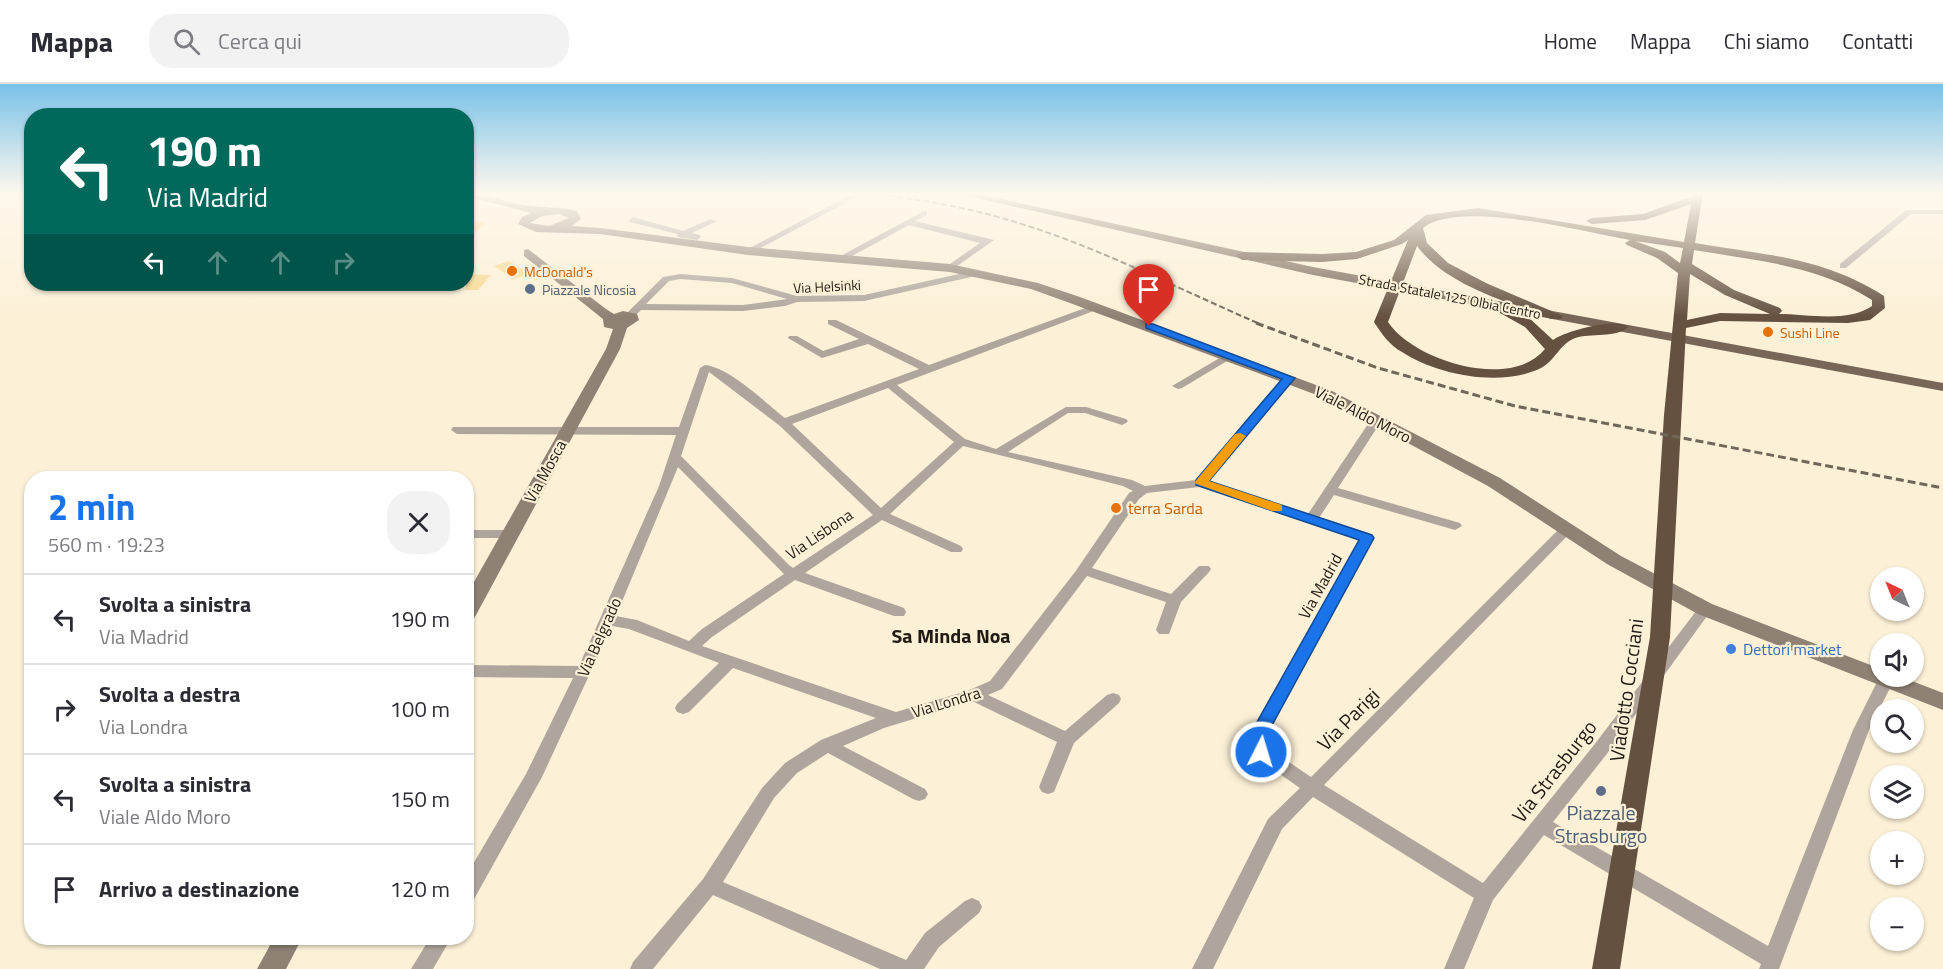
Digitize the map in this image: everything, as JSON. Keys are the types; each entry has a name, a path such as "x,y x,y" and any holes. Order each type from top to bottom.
{"highway":[{"path":"1242,256 1322,258 1357,255 1398,242 1409,234"},
{"path":"1418,234 1381,322 1387,335 1406,349 1433,362 1459,369 1504,371 1525,369 1544,361 1561,340 1577,333 1621,327"},
{"path":"1421,234 1421,244 1450,270 1483,287 1556,316"},
{"path":"1594,234 1634,244 1661,255 1685,271 1747,303 1815,319 1848,320"},
{"path":"1625,234 1786,261 1836,275 1879,299 1878,308 1865,317 1848,320 1720,317 1681,328"},
{"name":"Viadotto Cocciani","path":"1606,969 1660,637 1672,415 1690,234"},
{"path":"1498,306 1529,323 1545,336 1554,351"}],"main road":[{"path":"523,247 524,234"},
{"path":"523,247 530,237 535,234"},
{"name":"Viale Aldo Moro","path":"623,234 748,251 950,268 1034,286 1096,307 1289,378 1376,420 1494,482 1614,560 1705,609 1870,674"},
{"name":"Strada Statale 125 Olbia Centro","path":"1145,234 1242,256 1498,306 1943,387"},
{"path":"523,247 601,312 621,320"},
{"name":"Via Mosca","path":"474,601 613,349 621,320"},
{"path":"1710,344 1770,350 1780,348"},
{"name":"Viale Aldo Moro","path":"1904,687 1943,702"},
{"path":"271,969 284,945"}],"street":[{"path":"669,241 683,234"},
{"path":"685,234 697,237"},
{"path":"748,251 780,234"},
{"path":"840,259 886,234"},
{"path":"950,268 990,239 968,234"},
{"path":"1843,266 1881,234"},
{"name":"Via Helsinki","path":"642,307 743,308 784,303 796,299 864,298 977,273"},
{"path":"621,320 642,307 666,279 673,277 712,278 755,286 796,299"},
{"path":"956,549 881,514 784,423 1096,307"},
{"path":"832,322 928,369"},
{"path":"793,338 822,355 868,340"},
{"path":"1178,386 1228,356"},
{"name":"Via Belgrado","path":"474,881 533,777 584,672 676,458 705,368 713,369 724,376 784,423"},
{"path":"889,384 961,442 998,453 1127,483 1143,490 1200,483 1289,378"},
{"path":"998,453 1066,410 1086,410 1122,422"},
{"path":"1312,519 1376,420"},
{"path":"457,430 683,431"},
{"name":"Via Lisbona","path":"691,648 707,633 881,514 961,442"},
{"path":"676,458 794,574 900,612"},
{"name":"Via Madrid","path":"1200,483 1367,538 1255,740 1261,752 1311,786"},
{"name":"Via Londra","path":"639,969 710,885 768,793 791,768 827,745 894,718 973,695 996,685 1084,570 1118,516 1134,496 1143,490"},
{"path":"1330,490 1455,526"},
{"name":"Via Parigi","path":"1202,969 1275,824 1567,529"},
{"path":"474,534 511,534"},
{"path":"1084,570 1174,600"},
{"path":"1164,630 1174,600 1204,570"},
{"name":"Via Strasburgo","path":"1454,969 1485,895 1705,609"},
{"path":"606,620 632,624 691,648 894,718"},
{"path":"683,708 731,661"},
{"path":"474,671 584,672"},
{"path":"1541,824 1771,964 1862,730 1883,687"},
{"path":"973,695 1067,739"},
{"path":"1048,787 1067,739 1113,699"},
{"path":"827,745 919,794"},
{"path":"1311,786 1485,895"},
{"path":"710,885 903,969"},
{"path":"912,969 932,940 972,907"},
{"path":"421,969 436,945"}],"building":[{"name":"McDonald's","path":"509,261 529,274 513,279 494,266"},
{"path":"474,274 491,275 478,290 474,290"}],"railway":[{"path":"1052,234 1134,267 1260,324"},
{"path":"1256,323 1378,368 1515,406 1943,488"}],"slow traffic":[{"path":"1240,436 1200,483 1277,508"}],"place":[{"name":"McDonald's","path":"512,271"},
{"name":"Piazzale Nicosia","path":"530,289"},
{"name":"Sushi Line","path":"1768,332"},
{"name":"terra Sarda","path":"1116,508"},
{"name":"Dettori market","path":"1731,649"},
{"name":"Piazzale Strasburgo","path":"1601,791"}],"district":[{"name":"Sa Minda Noa","path":"951,635"}],"route":[{"path":"1149,326 1289,378 1200,483 1367,538 1255,740 1261,752"}]}
